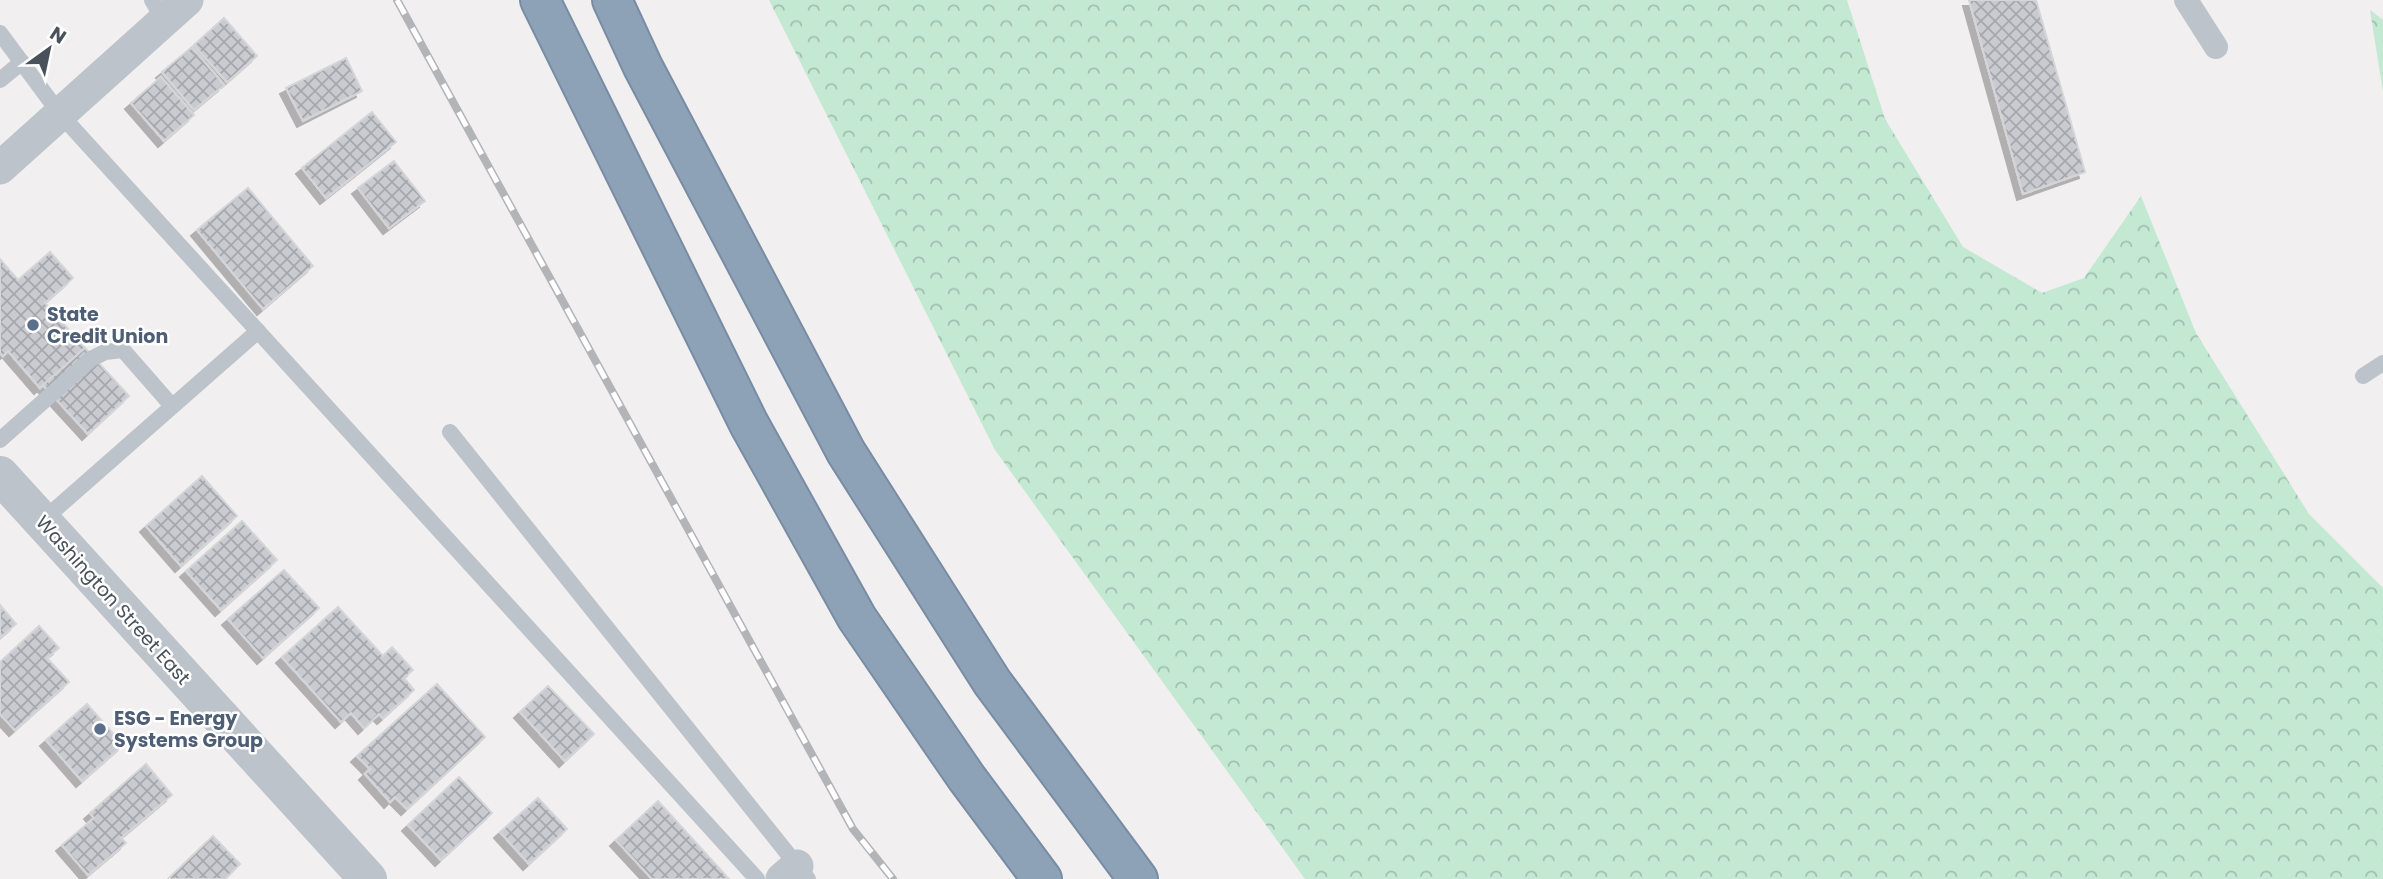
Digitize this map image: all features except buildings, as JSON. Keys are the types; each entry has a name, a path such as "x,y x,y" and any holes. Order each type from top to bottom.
{"highway":[{"path":"540,0 748,424 857,618 966,777 1042,879"},
{"path":"612,0 643,67 846,452 992,681 1138,879"}],"street":[{"path":"2186,0 2216,47"},
{"path":"0,168 60,114 168,7"},
{"name":"Washington Street East","path":"0,475 368,879"}],"lane":[{"path":"0,33 60,114 757,879"},
{"path":"0,80 22,62"},
{"path":"42,521 258,331"},
{"path":"0,440 90,359 105,352 122,350 172,407"},
{"path":"2363,376 2383,363"},
{"path":"450,432 796,875"}],"green space":[{"path":"769,0 1847,0 1885,119 1963,247 2042,293 2084,278 2141,196 2196,333 2309,514 2383,588 2383,879 1305,879 995,450"},
{"path":"2370,10 2383,20 2383,92"}],"railway":[{"path":"397,0 853,829 893,879"}],"place":[{"name":"State Credit Union","path":"33,325"},
{"name":"ESG - Energy Systems Group","path":"100,729"}]}
